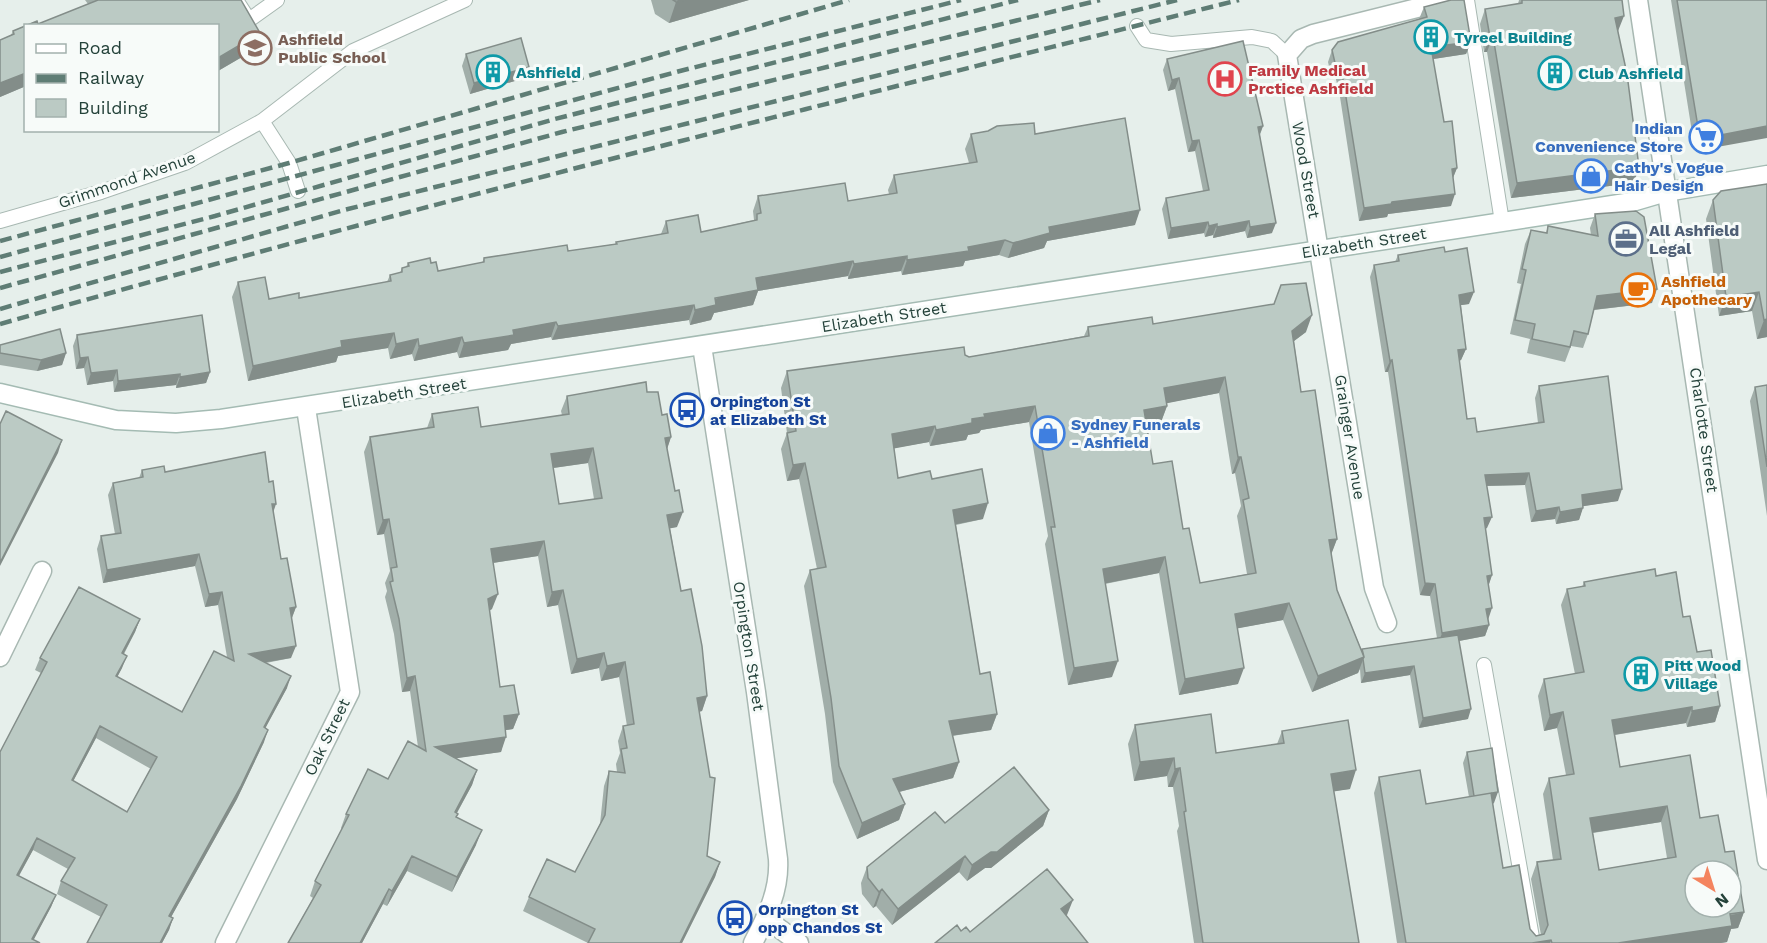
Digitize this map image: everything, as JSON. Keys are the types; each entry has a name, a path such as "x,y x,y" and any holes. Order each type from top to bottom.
{"street":[{"path":"1287,55 1301,39 1313,34 1449,0"},
{"name":"Charlotte Street","path":"1638,0 1666,192 1690,332 1767,860"},
{"name":"Wood Street","path":"1287,55 1319,250"},
{"name":"Elizabeth Street","path":"0,393 116,420 176,423 221,419 306,408 1632,202 1666,192 1767,175"},
{"name":"Grainger Avenue","path":"1319,250 1374,588 1387,623"},
{"name":"Orpington Street","path":"702,346 756,692 778,859 779,875 765,918 753,943"},
{"name":"Oak Street","path":"225,943 350,692 306,408"},
{"path":"0,657 42,571"},
{"path":"765,918 799,943"}],"lane":[{"path":"236,0 249,20 277,0"},
{"name":"Grimmond Avenue","path":"0,221 101,192 185,163 262,121 354,51 465,0"},
{"path":"1467,0 1502,222"},
{"path":"1137,26 1146,40 1171,44 1252,37 1272,41 1287,55"},
{"path":"262,121 289,163 298,191"},
{"path":"1484,665 1533,943"}],"building":[{"path":"98,0 241,0 260,33 219,57 219,24 38,24"},
{"path":"1451,0 1464,0 1471,42 1431,47 1444,122 1452,121 1457,168 1452,169 1455,194 1364,208 1340,63 1335,63 1332,50 1338,42 1427,17 1424,7"},
{"path":"1522,0 1622,0 1624,16 1615,18 1627,74 1639,167 1517,183 1493,36 1490,37 1485,9 1522,3"},
{"path":"1677,0 1767,0 1767,126 1700,139"},
{"path":"24,26 24,74 0,83 0,40 14,34 13,31"},
{"path":"521,38 529,67 474,83 466,54"},
{"path":"1243,41 1263,126 1258,127 1276,223 1250,227 1249,221 1217,227 1217,224 1209,226 1208,222 1171,228 1166,198 1209,190 1199,140 1192,141 1179,78 1172,80 1167,59"},
{"path":"1125,118 1140,210 1049,227 1050,233 1013,243 1005,240 968,247 969,251 907,260 907,256 854,264 853,261 756,278 758,290 715,298 716,305 695,310 694,305 558,326 556,322 513,330 514,335 464,343 462,337 419,346 418,339 396,344 394,333 341,341 342,347 253,366 238,282 265,277 269,299 299,293 299,298 391,281 390,275 402,272 402,268 409,266 408,263 430,258 431,263 436,262 438,271 484,262 484,258 567,245 568,251 617,244 616,242 668,233 666,221 698,215 701,232 757,220 757,214 761,213 758,196 845,183 848,201 897,193 894,175 977,162 971,134 988,131 997,126 1034,123 1035,134"},
{"path":"1767,184 1767,319 1764,320 1759,292 1726,297 1713,200 1721,191"},
{"path":"1636,211 1644,217 1657,289 1597,296 1588,334 1574,331 1570,347 1532,339 1535,324 1515,320 1526,270 1522,269 1531,230 1547,233 1548,226 1598,236 1595,214"},
{"path":"1444,247 1445,252 1467,248 1474,292 1459,295 1466,349 1458,350 1467,419 1475,418 1477,432 1544,422 1539,386 1608,376 1622,489 1582,495 1583,508 1560,512 1559,507 1536,511 1529,473 1485,475 1492,517 1484,518 1492,575 1487,576 1492,608 1486,609 1489,625 1442,633 1435,584 1425,583 1392,360 1390,361 1374,265 1399,261 1398,255"},
{"path":"1306,283 1312,315 1292,331 1301,392 1315,390 1337,539 1329,540 1337,590 1364,657 1318,676 1289,603 1235,614 1244,668 1185,679 1165,557 1103,569 1118,661 1074,668 1051,527 1055,527 1035,406 984,414 985,417 972,419 972,423 936,430 935,426 892,434 898,478 930,471 932,479 982,469 988,503 953,510 980,674 990,672 997,714 949,721 959,762 893,779 905,804 862,823 839,766 831,698 810,570 826,567 805,463 793,465 787,433 796,431 787,371 964,347 965,355 969,357 1089,336 1088,327 1152,317 1153,324 1274,304 1281,285","holes":["1225,377 1238,457 1241,457 1249,498 1243,500 1256,573 1200,583 1189,528 1183,529 1172,461 1153,464 1144,410 1167,406 1164,388"]},
{"path":"202,315 210,372 180,377 180,374 118,381 117,370 91,373 88,357 80,358 77,335"},
{"path":"60,329 66,353 41,360 0,353 0,345"},
{"path":"646,382 647,392 658,392 662,415 667,414 671,437 665,438 675,491 679,490 683,512 667,515 681,591 691,589 702,646 707,696 697,698 710,777 715,778 707,856 720,862 680,943 588,943 595,929 529,897 547,859 575,872 605,815 609,771 625,773 621,749 627,748 623,726 634,724 625,662 607,666 604,653 577,659 563,590 552,592 544,541 491,549 498,594 488,599 500,687 514,685 519,714 504,716 506,737 435,747 477,770 455,812 458,814 456,817 482,830 457,877 412,856 392,891 389,889 360,943 288,943 321,885 315,881 349,815 346,814 368,769 388,779 408,741 426,751 415,676 407,678 399,619 390,582 393,581 391,568 397,567 389,519 383,520 370,437 434,427 432,414 478,407 481,427 569,414 567,396","holes":["593,448 602,498 559,504 551,454"]},
{"path":"1767,385 1767,467 1755,387"},
{"path":"6,411 62,440 0,563 0,424"},
{"path":"265,452 269,482 273,481 276,504 272,504 281,559 287,558 296,607 290,608 296,646 249,654 291,676 264,727 268,730 241,786 169,916 173,918 160,943 87,943 107,905 61,881 75,858 37,838 17,875 56,895 32,939 40,943 0,943 0,752 47,662 40,658 79,587 140,619 122,653 127,656 116,676 182,712 214,651 234,661 222,592 209,594 199,554 107,570 101,536 121,533 113,483 143,477 142,470 164,466 165,472","holes":["100,726 157,757 127,812 72,780"]},
{"path":"1655,569 1656,576 1676,572 1683,617 1690,616 1697,652 1711,650 1720,706 1692,711 1692,707 1612,720 1620,767 1690,755 1700,818 1718,815 1725,852 1734,851 1735,859 1683,859 1683,919 1731,919 1732,926 1618,943 1552,943 1551,940 1532,943 1406,943 1379,777 1420,770 1426,804 1491,793 1503,868 1519,865 1530,929 1536,936 1544,934 1548,925 1537,862 1561,859 1549,778 1574,774 1563,712 1550,715 1544,679 1584,672 1567,589 1585,586 1584,582","holes":["1667,806 1676,857 1599,870 1590,818"]},
{"path":"1458,635 1471,709 1423,718 1414,666 1365,673 1362,649"},
{"path":"1211,714 1216,753 1284,743 1282,731 1348,720 1356,770 1331,774 1359,943 1203,943 1180,768 1175,769 1174,758 1140,762 1135,725"},
{"path":"1492,748 1498,792 1474,796 1467,752"},
{"path":"1014,767 1049,810 997,852 991,852 972,865 965,856 898,909 882,889 879,892 868,878 867,867 935,812 945,823"},
{"path":"1047,869 1073,900 1061,909 1088,943 935,943 957,925 961,931 966,927 970,932"}],"railway":[{"path":"0,241 289,163 849,0"},
{"path":"0,257 680,71 961,0"},
{"path":"0,272 215,216 555,119 1018,0"},
{"path":"0,288 562,132 1100,0"},
{"path":"0,309 344,210 1177,0"},
{"path":"0,324 463,197 1239,0"}],"place":[{"name":"Tyreel Building","path":"1431,37"},
{"name":"Ashfield Public School","path":"255,48"},
{"name":"Ashfield","path":"493,72"},
{"name":"Club Ashfield","path":"1555,73"},
{"name":"Family Medical Prctice Ashfield","path":"1225,79"},
{"name":"Indian Convenience Store","path":"1706,137"},
{"name":"Cathy's Vogue Hair Design","path":"1591,176"},
{"name":"All Ashfield Legal","path":"1626,239"},
{"name":"Ashfield Apothecary","path":"1638,290"},
{"name":"Orpington St at Elizabeth St","path":"687,410"},
{"name":"Sydney Funerals - Ashfield","path":"1048,433"},
{"name":"Pitt Wood Village","path":"1641,674"},
{"name":"Orpington St opp Chandos St","path":"735,918"}]}
